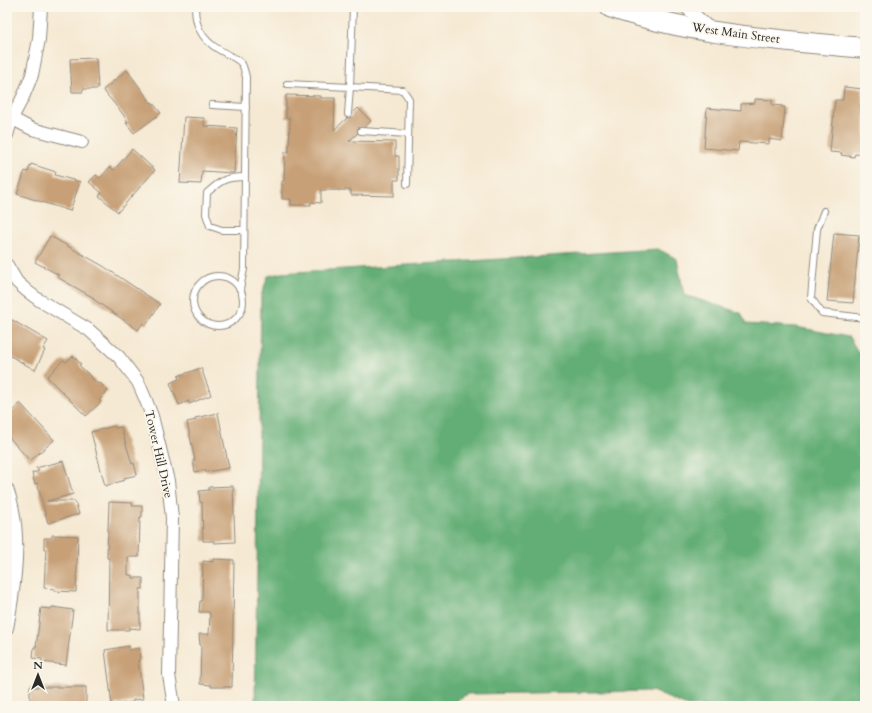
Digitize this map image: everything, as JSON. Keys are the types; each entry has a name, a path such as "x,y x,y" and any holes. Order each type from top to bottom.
{"main road":[{"name":"West Main Street","path":"610,7 626,13 666,23 711,31 750,37 865,48"}],"street":[{"path":"7,135 9,117 25,92 35,63 39,39 41,7"},
{"path":"686,7 711,31"},
{"path":"9,117 32,129 82,142"},
{"name":"Tower Hill Drive","path":"7,265 17,282 27,291 39,300 89,330 120,357 138,382 152,416 168,481 172,518 169,675 174,706"},
{"path":"7,489 13,511 16,548 13,598 7,628"}],"lane":[{"path":"195,7 198,25 206,41 216,49 236,58 242,65 246,77 246,107 244,269 240,289 243,298 243,306 240,314 234,321 227,325 218,327 202,321 193,308 194,296 199,285 212,277 220,276 228,278 240,289"},
{"path":"348,114 353,7"},
{"path":"287,84 403,90 409,99 406,184"},
{"path":"212,105 246,107"},
{"path":"361,131 408,134"},
{"path":"244,230 222,230 210,226 206,214 207,193 217,184 230,177 245,177"},
{"path":"824,211 817,229 811,298 822,313 865,318"}],"green space":[{"path":"658,249 677,259 684,295 741,313 746,324 796,327 849,337 864,362 865,706 687,706 652,691 467,694 447,706 255,706 261,296 268,276 281,273"}],"building":[{"path":"96,58 98,89 83,89 83,92 72,92 70,59"},
{"path":"127,70 151,103 152,102 161,113 134,133 126,123 128,122 122,113 103,90"},
{"path":"844,87 863,89 862,102 865,102 865,155 855,154 854,157 841,155 842,153 830,152 835,100 843,100"},
{"path":"286,95 335,98 334,130 347,118 351,117 358,108 371,121 365,127 358,128 357,134 349,141 395,142 395,156 399,156 399,180 394,180 394,196 351,195 351,190 321,190 321,203 311,202 311,205 291,205 291,199 282,199 285,152 289,152 290,118 286,118"},
{"path":"755,99 772,100 772,105 785,107 782,141 769,139 769,144 739,142 738,151 704,148 707,108 741,111 741,104 755,103"},
{"path":"184,117 204,118 204,126 237,128 234,173 202,171 201,184 180,183"},
{"path":"132,149 155,170 118,212 99,196 102,193 89,182 96,175 100,178 110,167 114,170"},
{"path":"31,164 56,172 55,175 80,182 70,211 17,194 25,171 28,172"},
{"path":"834,233 859,235 853,303 827,301"},
{"path":"50,236 103,266 160,304 146,325 143,323 138,330 93,299 94,298 57,277 59,275 35,262"},
{"path":"7,317 48,341 43,349 45,350 35,370 7,354"},
{"path":"73,356 81,364 79,365 98,384 100,383 108,391 99,400 101,402 86,416 47,377 63,360 66,362"},
{"path":"201,368 211,395 189,404 189,401 179,405 170,383 179,379 178,376"},
{"path":"20,403 54,440 30,461 7,435 7,408 12,412"},
{"path":"218,413 229,468 206,472 205,470 195,472 193,460 195,460 187,422 196,420 195,418"},
{"path":"114,426 115,428 121,427 132,464 134,463 137,475 124,478 125,480 105,486 91,432"},
{"path":"63,461 73,494 47,501 75,501 79,514 48,523 37,483 35,484 32,473 39,471 36,468"},
{"path":"233,486 235,542 214,543 214,541 203,541 202,502 200,502 199,491 209,490 209,487"},
{"path":"109,502 133,503 132,506 142,506 142,517 140,517 139,557 128,557 128,575 133,575 133,578 143,578 143,589 140,589 140,629 129,628 129,630 108,630 109,558 107,558"},
{"path":"52,535 78,536 76,592 55,591 55,589 44,588 46,549 44,549 44,538 52,538"},
{"path":"213,559 234,560 232,687 211,687 211,685 200,684 201,645 199,634 209,634 210,615 209,612 199,612 200,601 202,601 203,561 213,562"},
{"path":"52,607 73,610 66,665 42,662 42,659 33,658 34,647 36,647 41,608 51,609"},
{"path":"129,646 129,650 139,648 140,660 138,660 143,699 112,705 105,650"},
{"path":"30,687 86,687 86,706 30,706"}]}
